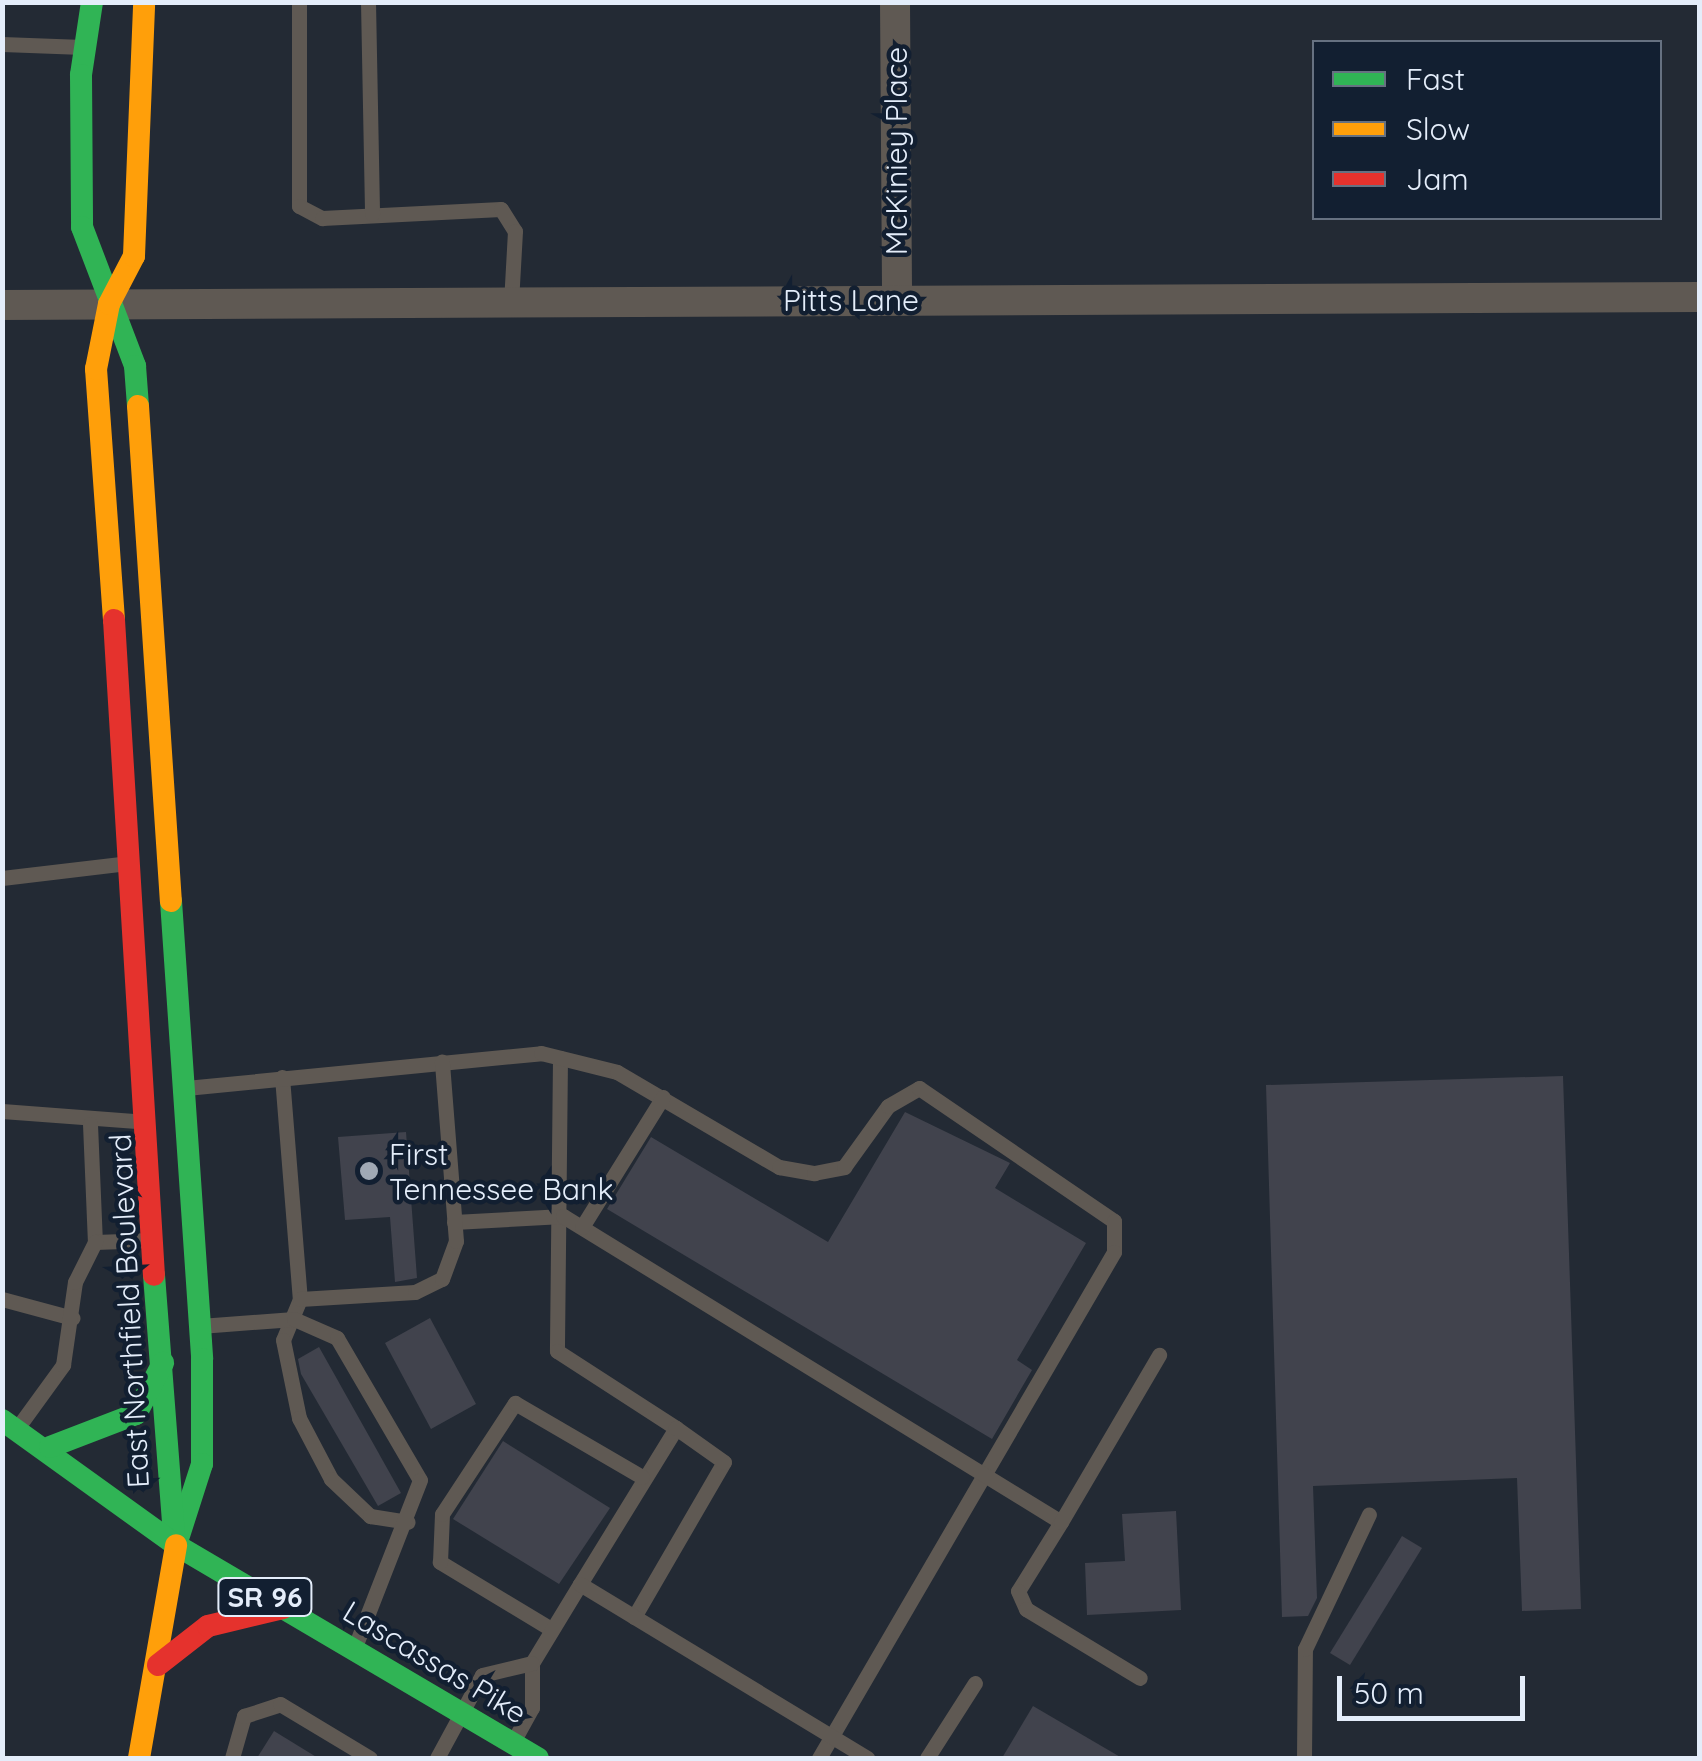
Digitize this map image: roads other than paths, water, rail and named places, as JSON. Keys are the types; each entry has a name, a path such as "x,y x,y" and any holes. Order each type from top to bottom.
{"main road":[{"name":"East Northfield Boulevard","path":"92,2 86,46 82,227 134,366 160,695 200,1326 202,1464 176,1545"},
{"name":"East Northfield Boulevard","path":"144,2 134,256 108,304 96,369 147,1093 162,1363 162,1460 176,1545"},
{"path":"120,698 160,695"},
{"path":"50,1447 136,1414 162,1363"},
{"name":"Lascassas Pike","path":"10,1424 50,1447 176,1545 538,1758"},
{"path":"139,1758 176,1545"},
{"path":"158,1665 208,1626 283,1608"}],"street":[{"name":"McKiniey Place","path":"896,2 897,300"},
{"name":"Pitts Lane","path":"2,306 1700,296"}],"lane":[{"path":"300,2 299,206 322,218 500,209 515,232 511,302"},
{"path":"368,2 372,214"},
{"path":"2,44 86,46"},
{"path":"2,878 131,863"},
{"path":"147,1093 442,1062 560,1058 617,1072 779,1167 814,1172 844,1167 888,1106 920,1088 1114,1221 1114,1252 819,1758"},
{"path":"560,1058 563,1216 557,1351 724,1462 634,1617"},
{"path":"300,1300 390,1294 442,1280 454,1222 442,1062"},
{"path":"282,1077 300,1300 283,1340 299,1418 331,1479 370,1516 408,1522"},
{"path":"582,1227 663,1097"},
{"path":"2,1111 90,1124 148,1122"},
{"path":"10,1424 63,1364 74,1318 75,1282 95,1242 90,1124"},
{"path":"454,1222 563,1216 1061,1522"},
{"path":"95,1242 155,1240"},
{"path":"2,1299 74,1318"},
{"path":"200,1326 294,1319 338,1338 420,1480 408,1522 354,1648"},
{"path":"1140,1678 1026,1609 1018,1591 1159,1355"},
{"path":"551,1628 440,1562 442,1514 515,1403 642,1477"},
{"path":"512,1743 532,1708 532,1663 642,1477 676,1428"},
{"path":"1304,1758 1305,1649 1368,1514"},
{"path":"580,1584 867,1758"},
{"path":"436,1758 457,1711 482,1675 532,1663"},
{"path":"927,1758 975,1683"},
{"path":"232,1758 244,1716 280,1704 370,1758"}],"place":[{"name":"First Tennessee Bank","path":"369,1171"}]}
